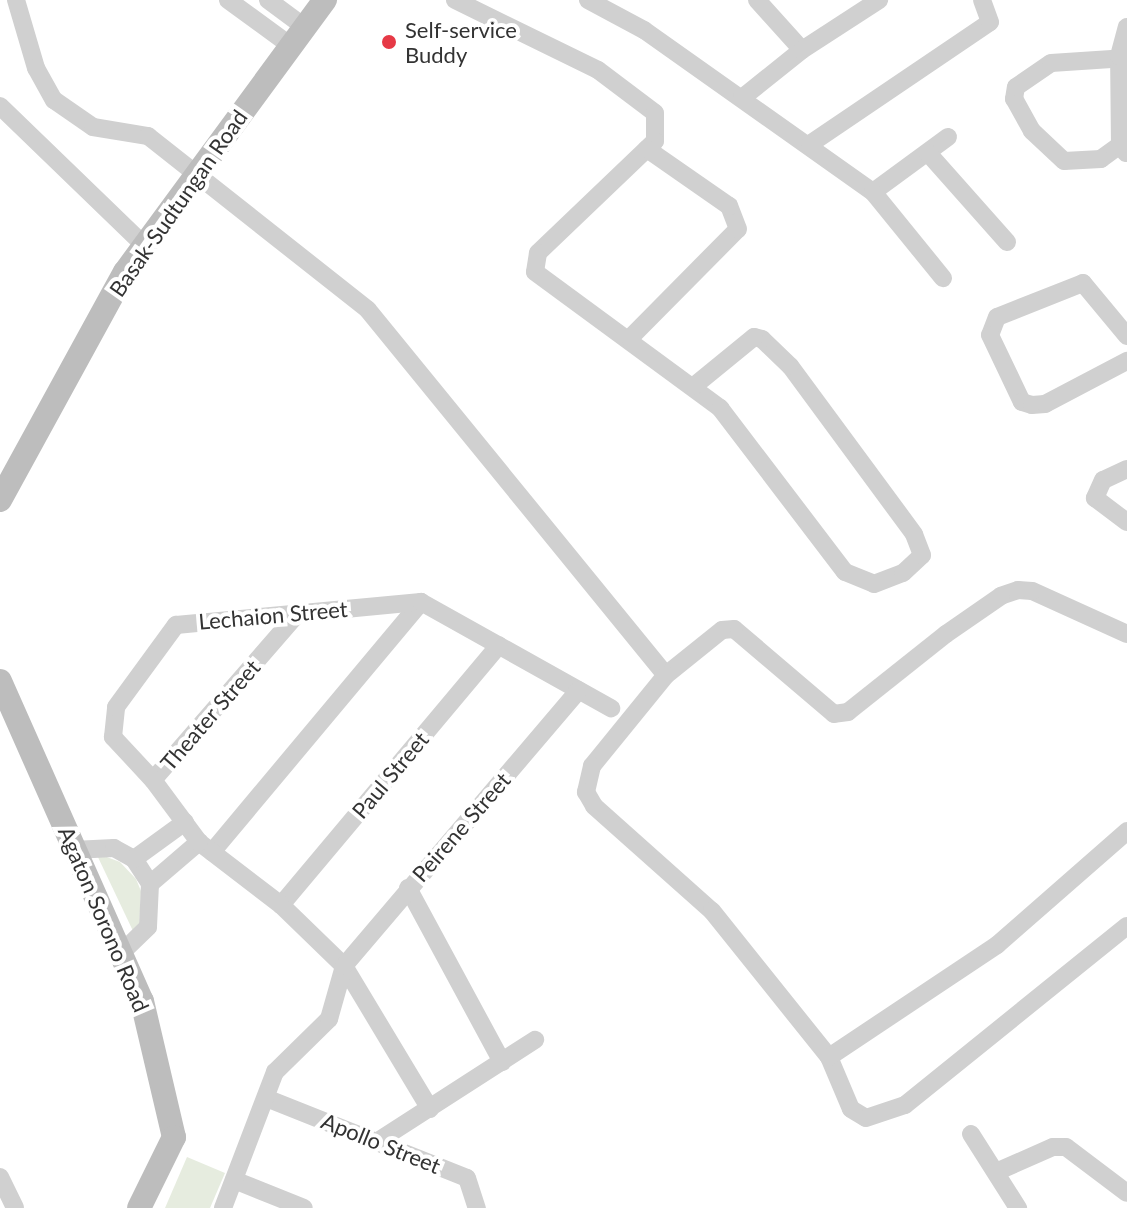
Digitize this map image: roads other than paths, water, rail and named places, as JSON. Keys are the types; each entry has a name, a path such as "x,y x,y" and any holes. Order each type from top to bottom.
{"street":[{"path":"16,0 36,68 54,100 93,127 148,136 368,310 666,675"},
{"path":"228,0 299,37"},
{"path":"268,0 299,37"},
{"name":"Basak-Sudtungan Road","path":"0,500 144,245 325,0"},
{"path":"455,0 598,70 641,99 655,113 655,141 538,253 535,272 630,338 720,408 845,572 874,584 903,573 922,555 914,534 790,366 762,339 754,337 694,386"},
{"path":"588,0 644,30 810,144 873,192 943,278"},
{"path":"757,0 802,50"},
{"path":"742,98 802,50 879,0"},
{"path":"810,144 990,22 982,0"},
{"path":"1123,57 1051,63 1016,87 1014,99 1032,131 1064,161 1101,159 1124,149 1123,57 1127,27"},
{"path":"0,106 144,245"},
{"path":"873,192 948,137"},
{"path":"630,338 738,229 729,206 647,149"},
{"path":"928,153 1007,242"},
{"path":"1127,336 1083,283 997,317 990,335 1022,402 1032,405 1045,404 1127,361"},
{"path":"1127,469 1103,480 1095,498 1127,522"},
{"path":"1127,634 1032,591 1018,590 1001,596 946,634 848,712 834,714 734,629 709,638 666,675 592,766 586,792 594,806 712,911 829,1057 851,1109 866,1118 905,1105 1127,926"},
{"path":"150,884 206,847 421,602 611,708"},
{"name":"Lechaion Street","path":"421,602 189,623 170,631 111,723 113,737 153,780 206,847 281,905 344,966 430,1109"},
{"name":"Theater Street","path":"153,780 298,613"},
{"name":"Paul Street","path":"281,905 499,645"},
{"name":"Agaton Sorono Road","path":"0,681 142,1001 174,1137 139,1208"},
{"name":"Peirene Street","path":"344,966 579,690"},
{"path":"134,859 185,822"},
{"path":"829,1057 997,945 1127,831"},
{"path":"73,850 105,846 134,859 150,884 148,927 121,953"},
{"path":"408,888 502,1062"},
{"path":"223,1208 275,1072 329,1019 344,966"},
{"path":"378,1141 535,1040"},
{"name":"Apollo Street","path":"266,1098 467,1178 477,1208"},
{"path":"971,1134 1018,1208"},
{"path":"996,1172 1053,1147 1066,1147 1127,1193"},
{"path":"0,1177 15,1208"},
{"path":"234,1180 304,1208"}],"place":[{"name":"Self-service Buddy","path":"389,42"}]}
